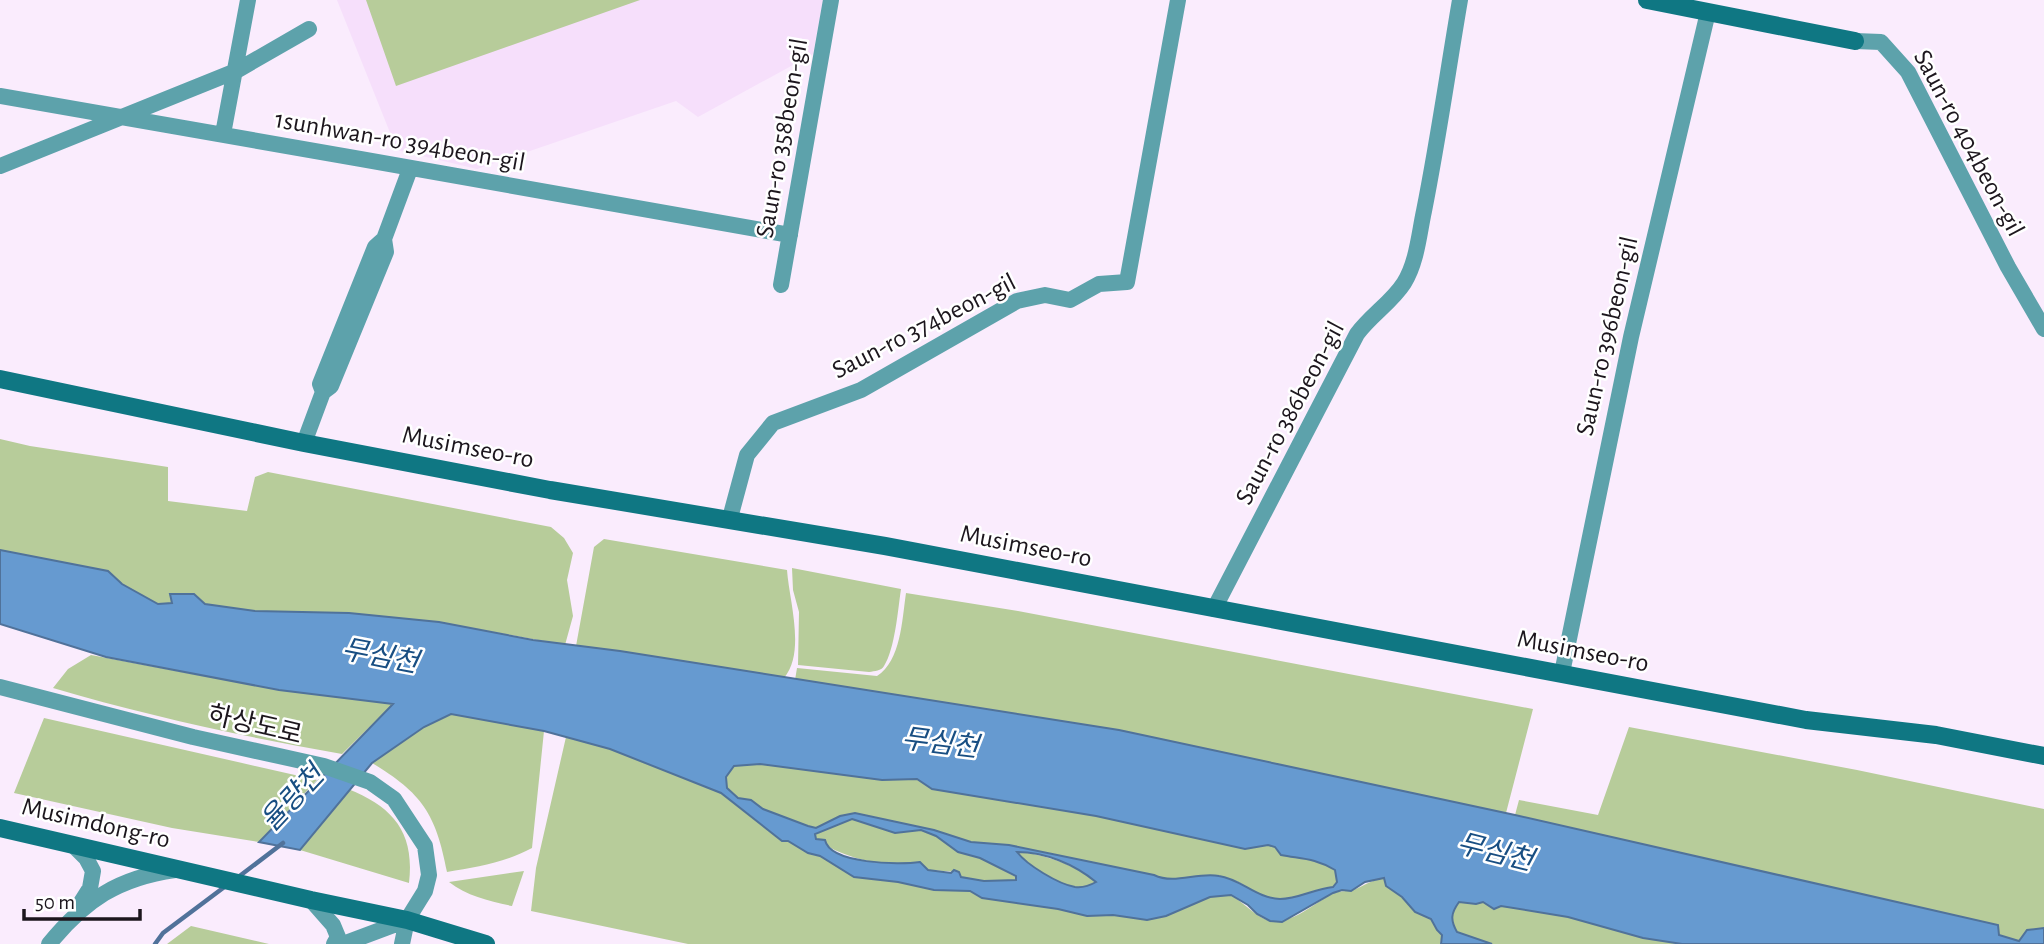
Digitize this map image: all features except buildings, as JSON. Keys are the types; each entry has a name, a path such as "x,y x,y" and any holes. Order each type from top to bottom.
{"street":[{"path":"223,134 248,0"},
{"name":"Saun-ro 358beon-gil","path":"781,285 831,0"},
{"name":"Saun-ro 374beon-gil","path":"730,518 747,455 773,423 861,390 1017,302 1045,295 1070,300 1099,284 1127,282 1178,0"},
{"name":"Saun-ro 386beon-gil","path":"1214,609 1357,334 1367,320 1396,293 1411,267 1427,194 1460,0"},
{"path":"1647,0 1855,41"},
{"name":"Saun-ro 396beon-gil","path":"1562,673 1631,337 1708,12"},
{"path":"0,166 236,71 309,29"},
{"name":"Saun-ro 404beon-gil","path":"1855,41 1881,42 1908,72 2008,267 2044,329"},
{"name":"1sunhwan-ro 394beon-gil","path":"0,96 790,235"},
{"path":"304,443 323,392 331,386 386,251 384,239 410,169"},
{"name":"Musimseo-ro","path":"0,379 304,443 550,490 730,518 1806,720 1936,735 2044,756"},
{"name":"하상도로","path":"0,687 193,737 324,766 370,782 394,799 425,846 429,874 425,891 407,920"},
{"name":"Musimdong-ro","path":"0,828 311,900"},
{"path":"71,918 93,879 93,871 86,858 73,845"},
{"path":"49,944 91,900 119,884 181,869"},
{"path":"311,900 407,920 486,944"},
{"path":"311,900 333,925 338,937 334,944"},
{"path":"343,944 407,920"},
{"path":"402,944 407,920"}],"shaded area":[{"path":"337,0 823,0 813,54 698,117 676,101 477,169 397,150"}],"green space":[{"path":"366,0 640,0 396,86"},
{"path":"0,439 168,467 168,501 247,511 255,477 268,472 551,527 564,538 573,553 567,580 573,616 565,645 439,622 349,613 255,611 205,604 194,594 170,594 172,603 158,604 122,584 108,571 0,550"},
{"path":"604,539 787,570 795,640 791,667 784,678 576,646 594,547"},
{"path":"792,568 901,589 893,639 883,668 869,672 798,665 799,612 793,590"},
{"path":"906,593 1018,611 1533,709 1506,813 1119,730 795,680 797,668 877,676 885,669 896,650"},
{"path":"91,655 279,690 393,704 342,754 197,725 53,688 68,669"},
{"path":"451,714 544,731 532,848 501,861 447,872 438,835 424,807 415,795 372,763 424,727"},
{"path":"44,718 317,780 259,842 172,828 14,793"},
{"path":"1629,727 2044,809 2044,928 2027,930 2019,941 1999,935 1998,925 1515,815 1519,800 1598,815"},
{"path":"566,737 610,749 721,793 782,841 788,841 808,853 820,856 854,877 898,882 934,890 970,891 982,898 1087,916 1113,915 1147,920 1166,916 1210,897 1231,895 1262,918 1276,921 1293,917 1335,893 1353,890 1384,878 1389,889 1396,891 1420,914 1430,918 1442,935 1440,944 688,944 531,911 536,868"},
{"path":"756,764 797,767 882,780 917,779 932,789 1096,816 1245,849 1268,845 1275,847 1281,855 1328,866 1335,870 1337,882 1333,887 1287,899 1276,899 1260,895 1235,881 1173,881 1009,845 971,842 855,813 816,828 763,809 751,800 738,798 727,788 726,777 734,766"},
{"path":"348,789 377,804 398,824 408,849 409,883 300,850"},
{"path":"852,819 895,833 921,830 936,836 958,852 980,858 1016,877 1016,881 984,881 961,877 959,872 928,870 919,862 865,860 840,852 815,839 815,834"},
{"path":"1017,851 1059,861 1097,882 1081,888 1060,882 1035,868"},
{"path":"524,871 512,906 471,894 449,882"},
{"path":"1459,902 1483,902 1494,909 1501,906 1568,917 1643,938 1682,944 1492,944 1457,932 1452,917"},
{"path":"191,926 269,944 167,944"}],"water":[{"name":"무심천","path":"0,550 108,571 122,584 158,604 172,603 170,594 194,594 205,604 255,611 349,613 439,622 533,640 620,651 1119,730 1515,815 1998,925 1999,935 2019,941 2027,930 2044,928 2044,944 1682,944 1643,938 1568,917 1501,906 1494,909 1483,902 1459,902 1452,917 1457,932 1492,944 1441,944 1442,935 1431,919 1415,912 1402,897 1386,886 1384,878 1365,882 1351,891 1333,893 1282,922 1270,921 1231,895 1210,897 1166,916 1147,920 1113,915 1087,916 982,898 970,891 934,890 898,882 854,877 820,856 808,853 788,841 782,841 721,793 610,749 544,731 451,714 424,727 372,763 300,850 259,842 393,704 279,690 106,657 0,624","holes":["760,764 882,780 917,779 932,789 1096,816 1245,849 1268,845 1275,847 1281,855 1328,866 1335,870 1337,882 1333,887 1280,899 1263,895 1219,876 1162,878 1009,845 971,842 934,830 855,813 840,816 816,828 763,809 751,800 738,798 727,788 726,777 734,766","852,819 895,833 921,830 936,836 958,852 980,858 1016,876 1016,880 984,881 961,877 959,872 954,870 951,873 928,870 920,862 882,863 852,858 839,854 830,848 825,840 816,839 815,834","1017,852 1048,857 1069,865 1096,882 1075,887 1060,882 1028,863"]}],"waterway":[{"name":"율량천","path":"237,878 283,843"},
{"name":"율량천","path":"155,944 163,933 227,885"}]}
